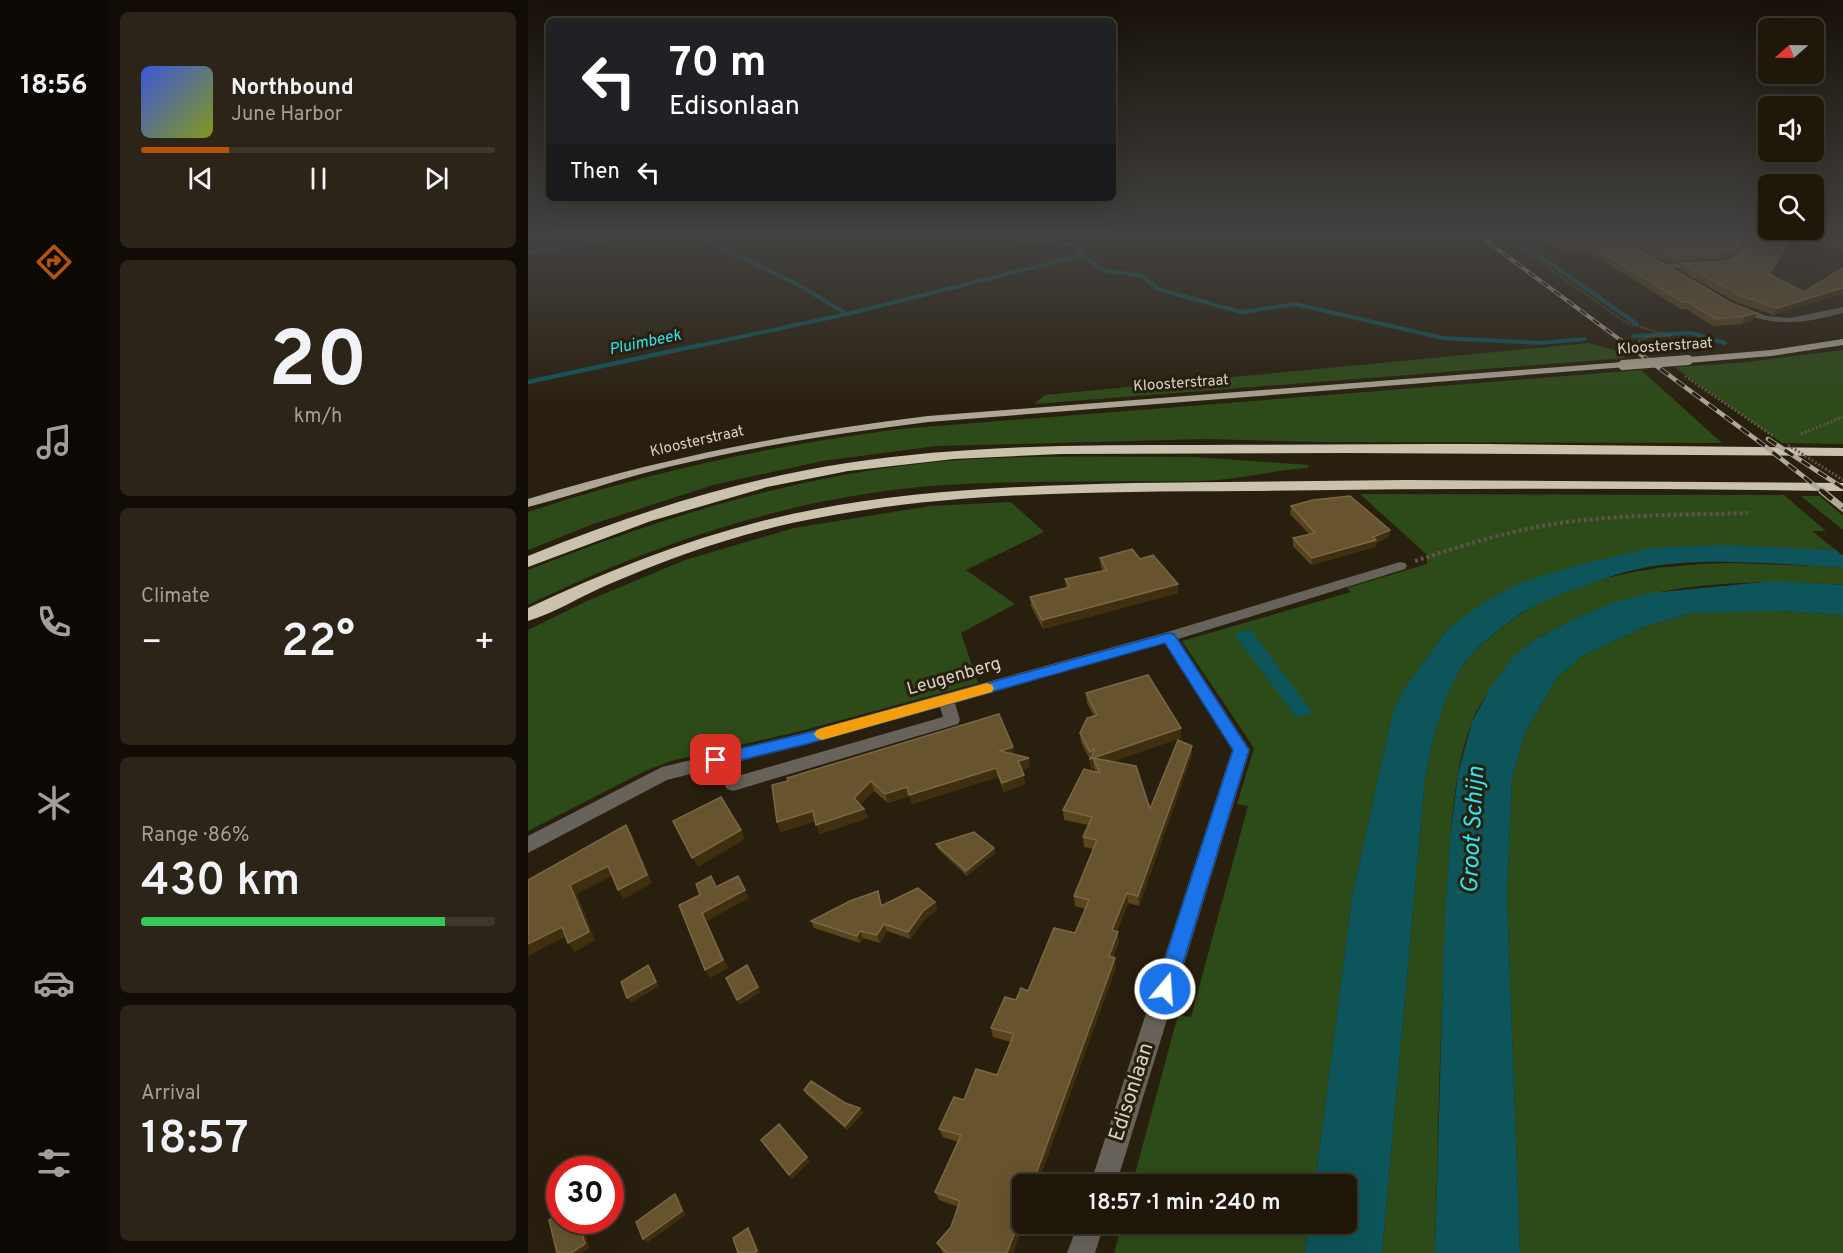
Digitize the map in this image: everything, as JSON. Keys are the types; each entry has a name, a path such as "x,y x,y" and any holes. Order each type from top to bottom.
{"highway":[{"path":"528,562 656,514 751,487 845,467 948,455 1016,452 1376,448 1843,452"},
{"path":"528,615 618,573 710,541 829,512 922,498 1158,488 1359,484 1650,484 1843,487"}],"main road":[{"name":"Kloosterstraat","path":"528,503 686,459 776,440 883,424 1771,353 1843,342"}],"street":[{"path":"1732,306 1750,314 1786,322 1843,310"},
{"name":"Leugenberg","path":"528,845 662,774 807,738 1169,638 1400,566"},
{"name":"Edisonlaan","path":"1106,1174 1241,750 1169,638"},
{"path":"732,784 952,720 946,700"},
{"path":"1081,1253 1087,1234"}],"path":[{"path":"1584,292 1630,325 1645,331 1663,331 1670,336 1647,337 1638,342 1652,353"},
{"path":"1679,372 1775,437"},
{"path":"1801,434 1843,417"},
{"path":"1783,441 1843,480"},
{"path":"1400,566 1498,536 1548,525 1618,517 1748,513"}],"green space":[{"path":"1589,343 1614,350 1626,358 1034,404 1045,395"},
{"path":"1843,350 1843,444 1782,443 1674,367 1738,363"},
{"path":"1641,370 1722,443 1322,442 1205,439 937,446 822,461 713,485 593,524 528,550 528,512 665,472 806,443 900,429"},
{"path":"1066,456 1195,457 1309,465 1308,468 1218,480 945,485 891,490 838,499 784,510 678,542 577,582 528,605 528,570 627,533 678,517 728,502 831,477 968,459"},
{"path":"1360,494 1784,495 1826,531 1812,531 1836,550 1693,546 1578,565 1448,629 1403,691 1392,715 1352,897 1316,1174 1135,1174 1178,1015 1191,1017 1248,806 1237,804 1254,748 1182,641 1351,592 1347,588 1427,564 1427,555"},
{"path":"1801,496 1820,496 1843,516 1843,530"},
{"path":"1011,502 1044,532 966,570 1015,604 961,633 978,683 797,732 671,761 645,771 528,831 528,630 587,601 685,560 794,528 930,506"},
{"path":"1729,563 1843,567 1843,585 1768,582 1694,586 1658,592 1588,613 1536,639 1528,646 1509,666 1476,712 1460,765 1451,834 1441,1034 1435,1253 1382,1253 1425,777 1440,715 1459,671 1476,650 1516,617 1544,601 1573,589 1634,572 1666,567"},
{"path":"1731,611 1843,615 1843,1253 1520,1253 1507,895 1512,778 1524,735 1556,679 1582,656 1647,626 1692,613"},
{"path":"1119,1234 1308,1234 1305,1253 1114,1253"}],"water":[{"path":"1723,545 1836,550 1843,556 1843,567 1708,562 1654,566 1623,573 1558,595 1535,606 1504,626 1468,658 1445,700 1425,777 1382,1253 1305,1253 1308,1234 1357,1234 1357,1174 1316,1174 1352,897 1392,715 1402,692 1448,629 1484,602 1520,583 1578,565 1651,548"},
{"name":"Groot Schijn","path":"1775,581 1843,585 1843,615 1779,611 1692,613 1647,626 1582,656 1556,679 1524,735 1512,778 1507,895 1520,1253 1435,1253 1444,942 1450,839 1458,774 1472,722 1491,687 1514,656 1536,639 1570,621 1612,603 1651,593"},
{"path":"1250,629 1313,713 1296,717 1234,634"}],"building":[{"path":"1667,292 1713,292 1731,303 1757,313 1716,319 1688,302 1683,302"},
{"path":"1734,292 1828,292 1777,308"},
{"path":"1350,496 1390,530 1373,537 1376,540 1312,558 1293,538 1315,533 1291,506 1313,500"},
{"path":"1132,549 1140,559 1153,555 1178,584 1042,620 1030,597 1070,587 1065,579 1107,570 1100,558"},
{"path":"1148,675 1181,728 1090,759 1095,748 1090,752 1080,733 1087,718 1097,715 1086,693"},
{"path":"999,714 1013,747 1000,751 1029,758 1018,761 1024,775 1002,783 996,768 909,795 907,787 885,794 871,781 854,798 864,809 816,825 813,811 777,822 772,785 788,781 787,778"},
{"path":"1178,740 1192,746 1138,896 1127,893 1112,930 1118,932 1109,956 1115,958 1036,1174 1012,1174 1012,1234 1014,1234 1007,1253 947,1253 937,1243 951,1227 960,1201 935,1192 961,1135 939,1129 954,1097 964,1100 976,1069 997,1075 1014,1034 991,1028 1005,997 1016,1000 1021,988 1028,991 1054,928 1075,933 1089,900 1074,896 1097,840 1083,837 1092,817 1063,810 1084,769 1100,773 1093,758 1136,766 1150,809"},
{"path":"721,797 741,830 692,858 673,821"},
{"path":"626,825 647,875 618,890 608,866 570,885 589,932 568,943 562,927 528,944 528,880"},
{"path":"974,832 994,848 966,871 936,844"},
{"path":"711,876 716,887 738,876 745,890 702,913 723,960 705,970 679,905 700,895 696,884"},
{"path":"918,888 935,902 923,911 908,932 884,924 877,935 860,931 857,936 811,921 850,901 878,891 881,906"},
{"path":"648,965 656,982 627,998 621,982"},
{"path":"747,965 758,987 737,1000 726,978"},
{"path":"811,1081 845,1103 860,1108 845,1126 804,1090"},
{"path":"779,1124 807,1157 789,1175 761,1140"},
{"path":"675,1194 682,1211 643,1239 636,1222"},
{"path":"748,1228 757,1251 738,1253 733,1238"},
{"path":"552,1234 582,1234 585,1244 571,1253 557,1253"}],"waterway":[{"path":"811,292 847,314"},
{"name":"Pluimbeek","path":"847,314 933,292"},
{"path":"1171,292 1241,312 1295,304 1443,338 1541,343 1585,339"},
{"path":"1592,292 1637,324"},
{"name":"Pluimbeek","path":"693,347 847,314"},
{"path":"1633,336 1691,333 1725,343"},
{"name":"Pluimbeek","path":"528,382 700,345"}],"railway":[{"path":"1556,292 1630,347"},
{"path":"1628,345 1761,443 1823,492"},
{"path":"1768,439 1843,488"},
{"path":"1822,491 1843,508"}],"slow traffic":[{"path":"822,734 987,688"}],"route":[{"path":"716,760 807,738 1169,638 1241,750 1165,989"}]}
